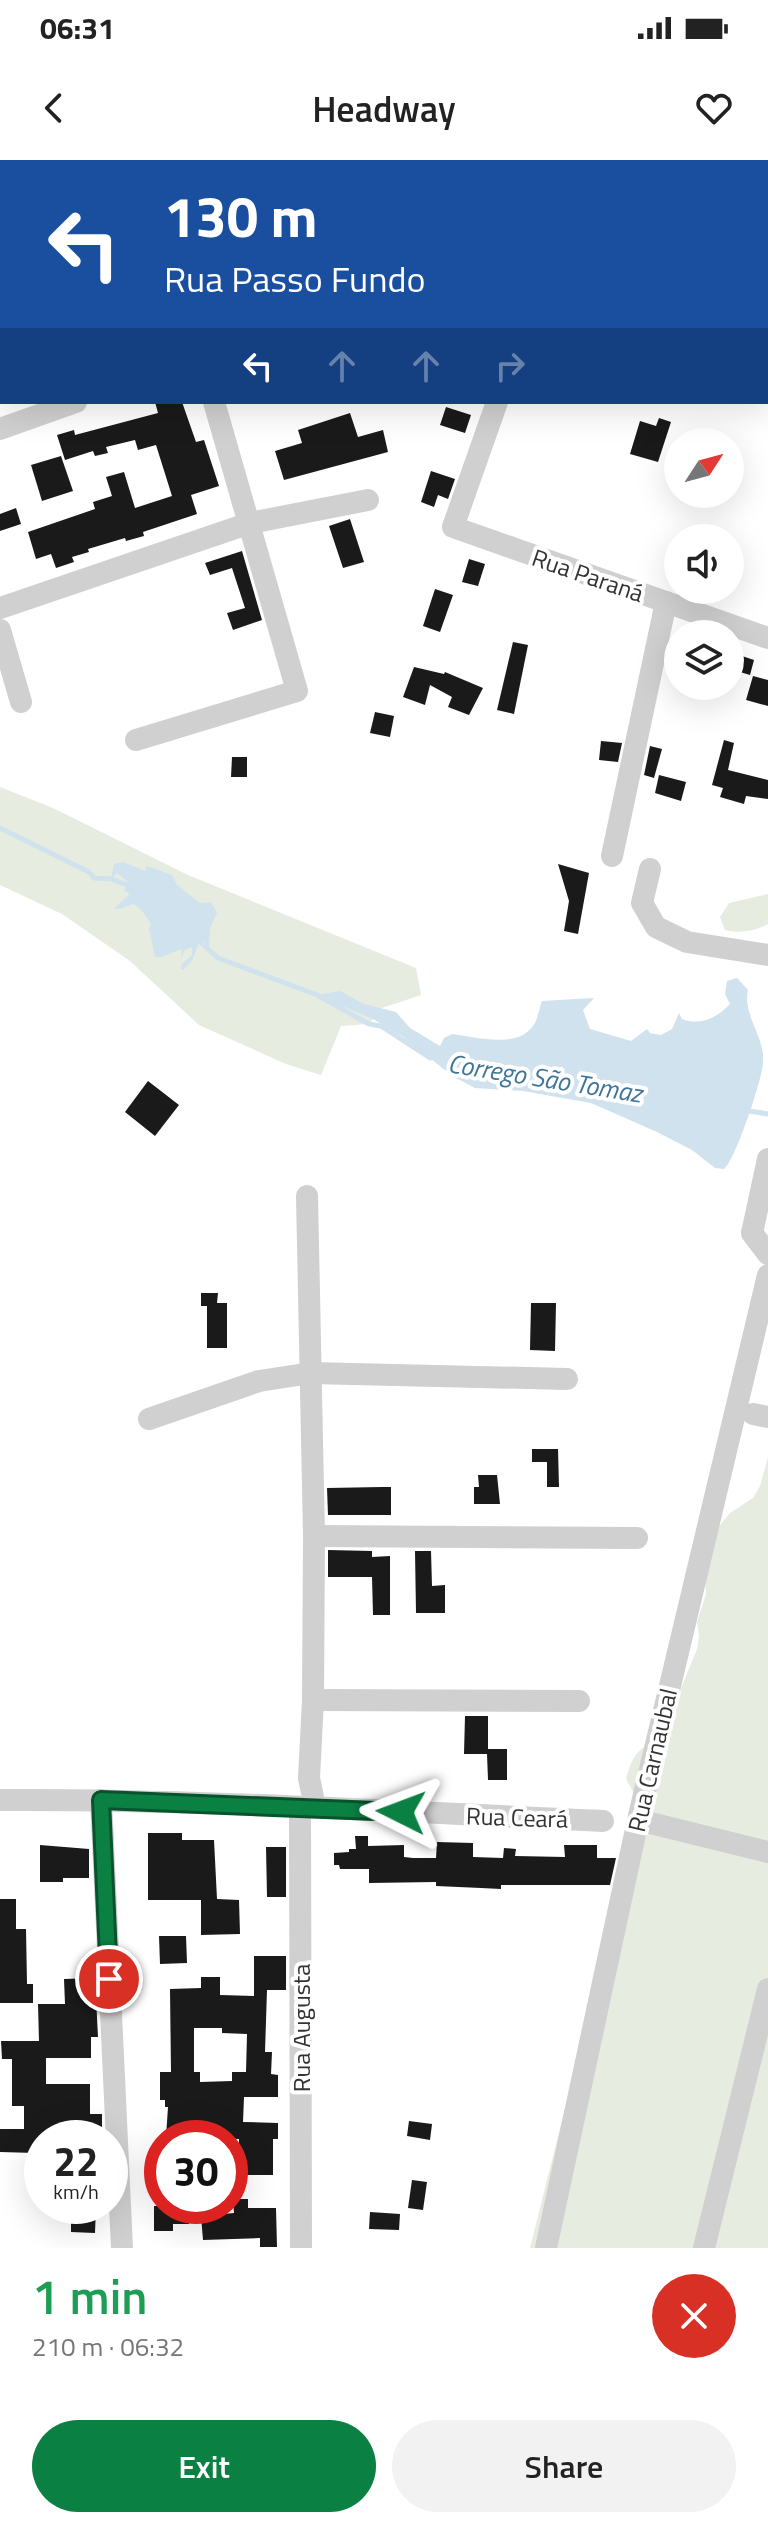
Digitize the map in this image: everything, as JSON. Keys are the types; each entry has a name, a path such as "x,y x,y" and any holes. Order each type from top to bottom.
{"street":[{"path":"0,429 70,404"},
{"path":"136,740 297,691 215,404"},
{"name":"Rua Paraná","path":"496,404 453,527 664,601"},
{"path":"0,608 250,523 368,500"},
{"path":"612,856 666,604"},
{"name":"Rua Paraná","path":"672,604 768,638"},
{"path":"0,630 21,702"},
{"path":"650,869 642,903 656,927 687,942 768,955"},
{"path":"768,1159 752,1233 768,1254"},
{"name":"Rua Augusta","path":"301,2248 314,1536 307,1196"},
{"name":"Rua Carnaubal","path":"546,2248 638,1820 768,1275"},
{"path":"149,1419 259,1381 311,1373 567,1379"},
{"path":"314,1536 637,1538"},
{"path":"313,1700 579,1701"},
{"name":"Rua Ceará","path":"0,1800 308,1807 603,1821"},
{"path":"101,1800 122,2248"},
{"path":"638,1820 768,1852"},
{"path":"704,2248 768,1989"}],"shaded area":[{"path":"0,787 53,808 188,875 416,968 421,995 382,1008 369,1024 341,1026 321,1075 286,1064 199,1025 130,961 62,914 0,885"},
{"path":"768,894 768,924 747,931 725,930 720,917 729,903"},
{"path":"768,1457 768,2248 530,2248 619,1893 635,1795 626,1779 629,1768 637,1754 670,1731 675,1703 697,1649 697,1622 706,1594 705,1579 714,1537 730,1513 753,1498 760,1486"}],"water":[{"path":"123,862 145,871 147,866 172,875 177,885 200,903 211,902 217,913 210,928 209,951 205,941 199,942 193,959 183,970 182,964 192,955 192,947 185,950 181,958 182,949 155,957 149,929 151,924 143,912 133,904 114,908 129,895 124,892 128,882 117,873 111,879 114,864"},
{"path":"737,978 748,990 748,1008 761,1045 763,1063 747,1119 735,1151 724,1169 715,1168 692,1150 657,1132 591,1103 523,1091 475,1088 454,1077 403,1037 373,1019 317,995 340,991 364,1004 396,1012 410,1028 440,1046 444,1038 452,1034 495,1040 517,1037 533,1026 542,1001 594,998 583,1010 590,1029 631,1041 647,1029 650,1033 661,1035 672,1029 679,1013 682,1019 689,1021 714,1017 730,1004 725,994 727,981"}],"building":[{"path":"156,404 183,404 196,442 204,440 219,486 191,495 197,514 143,532 144,536 88,549 89,552 72,557 74,562 56,568 51,554 36,559 28,532 95,509 93,502 112,496 106,477 124,472 135,508 172,496 156,445 138,450 135,440 106,447 108,453 95,456 93,451 65,460 57,435 74,430 75,435 158,413"},
{"path":"446,407 471,415 465,433 440,425"},
{"path":"350,413 358,437 383,430 388,452 284,480 275,451 302,443 298,430"},
{"path":"659,418 671,422 669,428 664,428 664,444 658,462 630,454 640,421 656,426"},
{"path":"61,456 73,491 42,501 31,465"},
{"path":"431,471 455,479 448,499 438,495 434,507 421,502"},
{"path":"16,508 21,524 0,531 0,514"},
{"path":"350,519 364,562 343,568 329,526"},
{"path":"242,551 262,620 233,630 227,613 245,608 232,568 210,575 205,563"},
{"path":"469,559 485,564 478,586 462,582"},
{"path":"435,589 453,595 440,632 423,626"},
{"path":"513,642 528,645 514,714 497,710"},
{"path":"744,657 754,660 750,675 744,673"},
{"path":"414,667 445,672 483,688 469,715 448,707 452,697 430,685 425,705 403,697"},
{"path":"753,676 768,680 768,706 746,700"},
{"path":"375,712 394,716 390,737 370,733"},
{"path":"724,740 734,743 728,770 768,780 768,799 746,796 744,804 720,797 723,788 712,785"},
{"path":"601,741 622,743 618,762 599,760"},
{"path":"650,746 662,749 654,778 644,775"},
{"path":"232,757 247,757 247,777 231,777"},
{"path":"659,775 686,782 681,801 655,793"},
{"path":"558,864 589,873 578,934 564,931 569,901"},
{"path":"148,1081 179,1105 155,1136 125,1112"},
{"path":"201,1293 218,1293 217,1303 227,1303 227,1348 207,1348 207,1306 201,1306"},
{"path":"531,1303 556,1303 555,1351 530,1350"},
{"path":"532,1449 558,1449 559,1487 547,1487 547,1462 532,1462"},
{"path":"478,1475 497,1475 500,1504 474,1504 474,1487 479,1487"},
{"path":"391,1487 391,1515 328,1515 327,1488"},
{"path":"328,1550 372,1551 372,1557 390,1556 390,1615 373,1615 372,1577 328,1577"},
{"path":"415,1551 431,1551 432,1586 445,1585 445,1613 416,1613"},
{"path":"465,1716 488,1716 488,1749 507,1749 507,1780 488,1780 487,1754 464,1754"},
{"path":"148,1833 182,1833 182,1840 214,1840 217,1899 239,1900 240,1934 201,1935 201,1900 148,1900"},
{"path":"355,1836 368,1836 368,1846 404,1845 404,1857 413,1858 436,1858 437,1842 473,1843 473,1857 503,1858 504,1848 516,1849 515,1856 565,1857 564,1845 597,1845 597,1858 616,1858 610,1885 501,1885 501,1889 436,1886 436,1882 369,1883 369,1869 340,1869 339,1865 334,1865 334,1853 356,1849"},
{"path":"40,1845 89,1849 89,1878 40,1882"},
{"path":"266,1847 286,1847 286,1897 267,1897"},
{"path":"0,1899 16,1899 16,1929 26,1929 27,1984 33,1984 33,2003 0,2003"},
{"path":"159,1936 186,1936 187,1963 160,1964"},
{"path":"254,1956 286,1956 286,1990 267,1990 265,2052 272,2052 271,2074 278,2075 278,2097 244,2097 243,2120 167,2120 168,2107 165,2107 165,2100 160,2100 160,2072 171,2072 170,1989 201,1988 201,1977 220,1977 220,1995 254,1996","holes":["194,2028 222,2028 222,2033 247,2034 246,2072 232,2072 232,2081 200,2082 200,2072 194,2072"]},
{"path":"95,1978 98,2037 91,2037 91,2058 46,2058 46,2084 90,2084 90,2114 102,2114 102,2120 24,2120 24,2106 12,2106 12,2059 2,2059 1,2041 39,2041 38,2004 65,2004 64,1979"},
{"path":"409,2121 432,2124 430,2140 407,2136"},
{"path":"248,2122 278,2123 278,2139 273,2139 273,2175 248,2175"},
{"path":"0,2129 24,2129 24,2153 0,2152"},
{"path":"412,2180 427,2182 423,2210 408,2208"},
{"path":"248,2208 276,2208 277,2247 260,2247 260,2238 203,2240 202,2224 248,2224"},
{"path":"370,2212 400,2214 399,2230 369,2229"},
{"path":"71,2224 95,2224 95,2233 71,2232"},
{"path":"154,2224 173,2224 173,2231 154,2231"}],"waterway":[{"name":"Corrego São Tomaz","path":"0,828 89,872 94,878 111,879 133,887"},
{"name":"Corrego São Tomaz","path":"196,938 218,958 317,995 369,1024 381,1026 430,1058"},
{"name":"Corrego São Tomaz","path":"743,1110 768,1114"}],"route":[{"path":"109,1979 101,1800 401,1812"}]}
